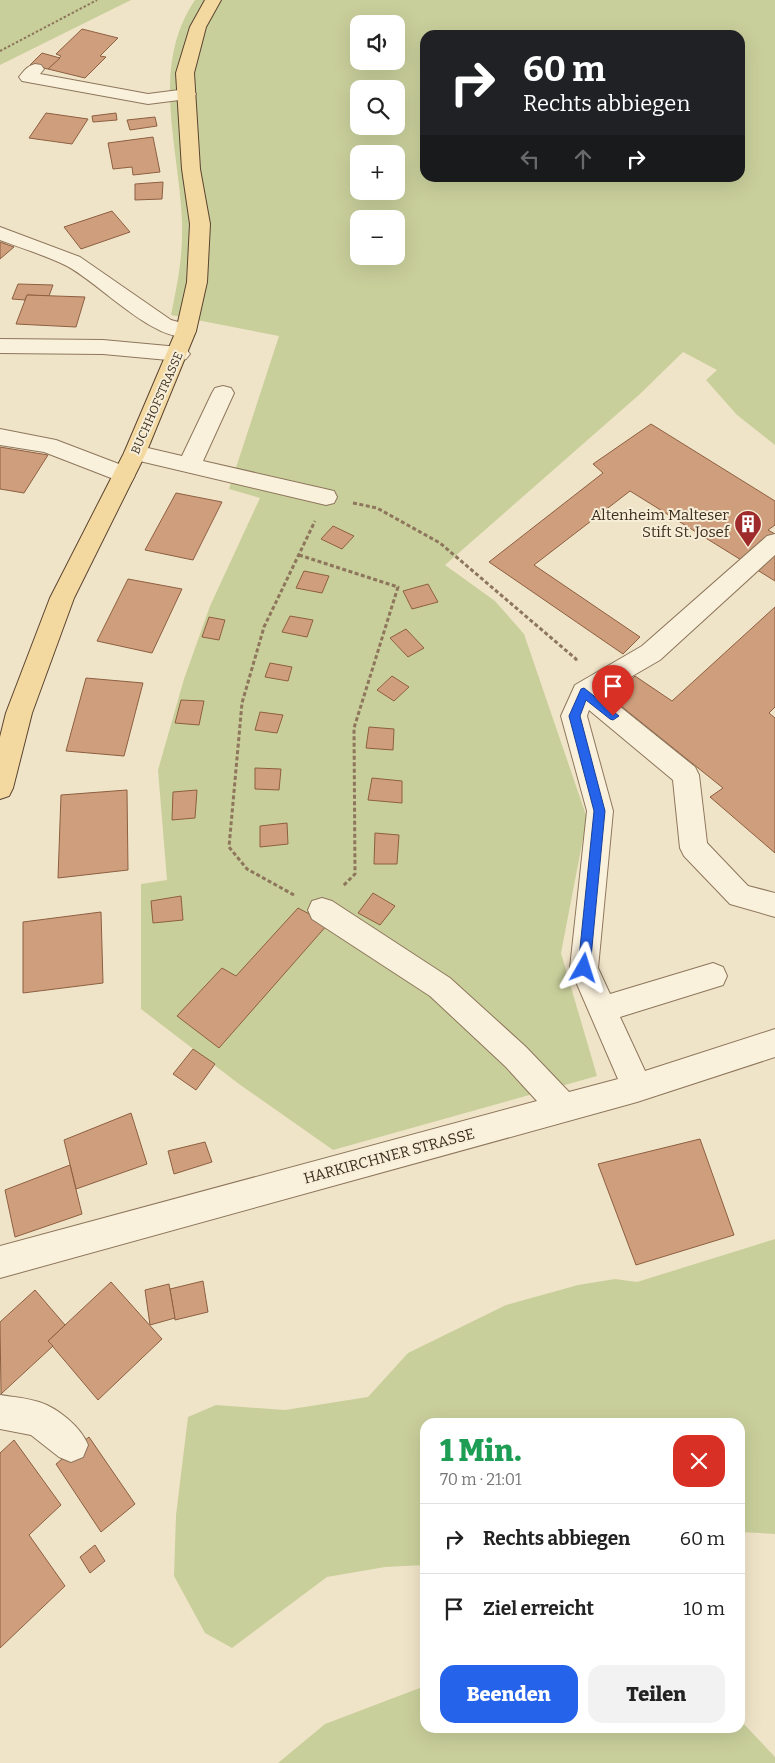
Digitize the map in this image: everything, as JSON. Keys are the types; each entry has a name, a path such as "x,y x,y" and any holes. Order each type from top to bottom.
{"main road":[{"name":"BUCHHOFSTRASSE","path":"0,788 19,713 62,598 135,453 186,331 197,282 200,224 191,169 185,73 198,27 213,0"}],"street":[{"path":"35,69 28,77 148,99 187,94"},
{"path":"0,233 73,261 164,325 186,331"},
{"path":"0,346 103,347 178,354"},
{"path":"189,466 223,393"},
{"path":"0,437 48,444 124,475"},
{"path":"135,453 326,497"},
{"path":"637,1088 584,968 600,811 574,716 584,692 651,653 775,542"},
{"path":"584,692 686,775 694,848 740,896 775,905"},
{"path":"322,910 440,986 516,1057 564,1108"},
{"path":"602,1009 713,976"},
{"name":"HARKIRCHNER STRASSE","path":"0,1262 637,1088 775,1042"},
{"path":"0,1412 39,1418 71,1445"}],"path":[{"path":"0,51 97,0"},
{"path":"299,555 398,587 354,728 355,874 322,910 247,870 229,847 242,703 264,627 326,497 377,508 440,543 576,659 584,692"}],"green space":[{"path":"0,0 131,0 0,65"},
{"path":"195,0 775,0 775,445 737,415 706,380 717,370 683,352 640,394 445,565 495,601 524,634 587,818 561,953 597,1076 333,1150 239,1084 141,1009 141,884 167,880 158,770 184,679 210,606 260,498 229,489 279,336 171,315 180,268 182,221 170,107 170,79 181,25"},
{"path":"775,1239 775,1534 745,1532 745,1418 420,1418 420,1565 385,1567 327,1577 232,1648 205,1633 174,1576 176,1515 188,1417 216,1405 285,1410 368,1397 408,1353 506,1305 578,1285 615,1279 637,1282"},
{"path":"420,1688 420,1733 745,1733 745,1725 775,1757 775,1763 278,1763 325,1724"}],"building":[{"path":"82,29 118,38 100,56 106,57 85,78 48,69 61,56 56,54"},
{"path":"42,53 60,58 48,69 30,65"},
{"path":"46,113 88,119 72,144 29,138"},
{"path":"116,113 117,120 93,122 92,116"},
{"path":"155,117 157,126 130,130 127,120"},
{"path":"153,137 160,172 133,175 132,167 113,169 108,143"},
{"path":"163,182 162,199 135,200 135,184"},
{"path":"112,211 130,232 81,249 64,227"},
{"path":"0,242 14,247 0,259"},
{"path":"18,284 53,285 49,296 27,295 25,300 12,299"},
{"path":"27,295 85,297 76,327 16,324"},
{"name":"Altenheim Malteser Stift St. Josef","path":"651,424 775,501 775,525 768,530 775,534 775,581 630,491 534,565 640,637 623,654 489,562 603,473 593,464"},
{"path":"0,447 48,455 24,493 0,489"},
{"path":"176,493 222,502 193,560 145,550"},
{"path":"333,526 354,536 342,549 321,539"},
{"path":"304,571 329,576 322,593 296,588"},
{"path":"128,579 182,589 152,653 97,641"},
{"path":"428,584 438,602 412,609 403,591"},
{"path":"775,607 775,707 769,713 775,718 775,853 710,797 723,788 611,698 635,676 672,701"},
{"path":"290,616 313,620 307,637 282,632"},
{"path":"209,617 225,620 219,640 202,637"},
{"path":"406,629 424,648 408,657 390,638"},
{"path":"270,663 292,667 288,681 265,677"},
{"path":"392,676 409,687 394,701 377,690"},
{"path":"86,678 143,683 124,756 66,751"},
{"path":"181,700 204,701 199,725 175,723"},
{"path":"260,712 283,715 277,733 255,730"},
{"path":"369,727 394,729 393,750 366,748"},
{"path":"255,768 281,769 279,790 255,789"},
{"path":"372,778 402,781 402,803 368,800"},
{"path":"127,790 128,870 58,878 61,795"},
{"path":"197,790 195,818 172,820 173,792"},
{"path":"287,823 288,844 260,847 260,826"},
{"path":"375,833 399,835 397,864 374,864"},
{"path":"373,893 395,906 380,925 358,913"},
{"path":"181,896 183,920 153,923 151,901"},
{"path":"298,908 328,924 219,1048 177,1016 222,968 236,976"},
{"path":"101,912 103,983 23,993 23,922"},
{"path":"193,1049 215,1064 196,1090 173,1074"},
{"path":"131,1113 147,1164 76,1189 64,1140"},
{"path":"700,1139 734,1235 636,1265 598,1164"},
{"path":"205,1142 212,1162 174,1174 168,1151"},
{"path":"70,1165 82,1214 15,1237 5,1190"},
{"path":"203,1281 208,1312 175,1320 170,1289"},
{"path":"111,1282 162,1339 98,1400 48,1341"},
{"path":"169,1284 175,1318 150,1325 145,1290"},
{"path":"35,1290 65,1325 48,1341 53,1346 1,1394 0,1322"},
{"path":"89,1437 135,1504 101,1532 56,1464"},
{"path":"14,1440 61,1505 29,1535 65,1586 0,1648 0,1453"},
{"path":"95,1545 105,1561 90,1573 80,1557"}],"place":[{"name":"Altenheim Malteser Stift St. Josef","path":"748,548"}],"route":[{"path":"584,968 600,811 574,716 584,692 613,716"}]}
